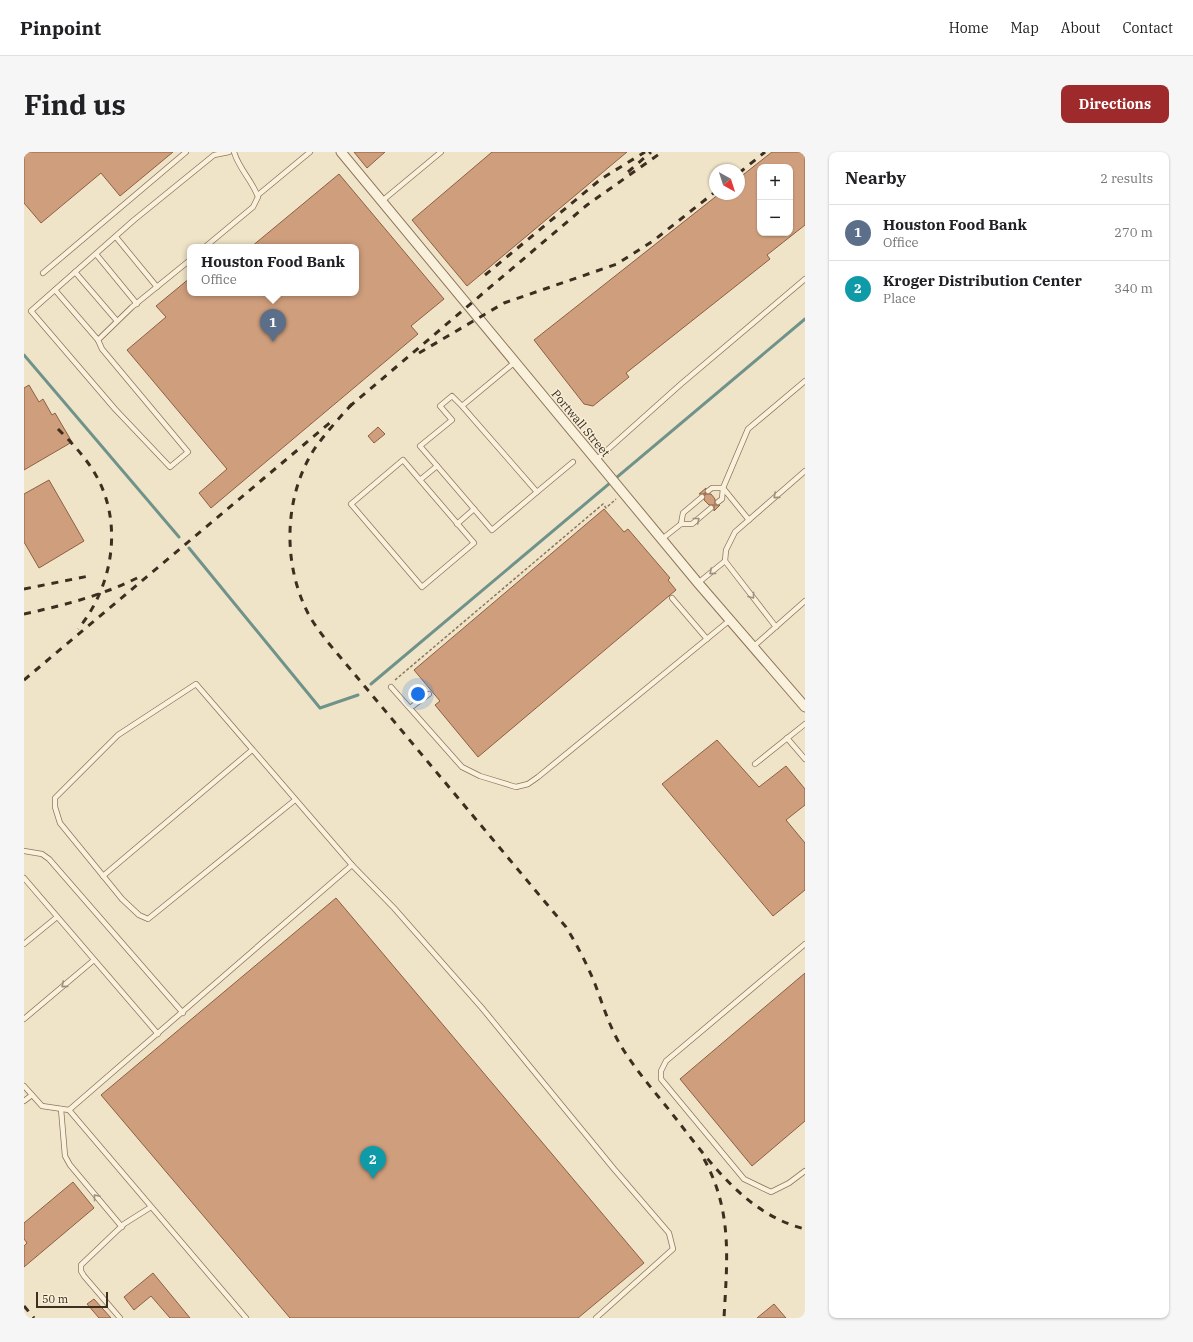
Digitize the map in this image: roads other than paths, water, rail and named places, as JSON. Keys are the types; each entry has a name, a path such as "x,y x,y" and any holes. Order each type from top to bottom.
{"street":[{"name":"Portwall Street","path":"341,152 698,583 805,707"}],"lane":[{"path":"43,273 186,152"},
{"path":"55,290 98,340 102,349 188,452 170,467 115,409 31,311 96,254 214,155 229,152"},
{"path":"234,152 238,164 255,187 258,195"},
{"path":"209,244 253,206 258,195 310,152"},
{"path":"382,201 441,152"},
{"path":"116,237 157,287"},
{"path":"96,254 137,304"},
{"path":"98,340 117,321 187,262"},
{"path":"76,272 117,321"},
{"path":"596,460 681,384 805,279"},
{"path":"462,406 515,362"},
{"path":"718,502 722,499 723,488 748,429 805,381"},
{"path":"537,492 452,396 440,406 452,420 420,446 492,530 573,462"},
{"path":"404,460 420,480 474,544 422,587 351,504 404,460"},
{"path":"420,480 437,466"},
{"path":"776,627 725,561 726,550 735,532 805,471"},
{"path":"708,491 712,488 723,488"},
{"path":"723,488 749,520"},
{"path":"681,524 683,512 702,497"},
{"path":"662,539 681,524 692,524 711,508"},
{"path":"457,524 474,509"},
{"path":"698,583 725,561"},
{"path":"672,598 707,639"},
{"path":"753,647 805,601"},
{"path":"391,686 462,767 480,776 516,787 528,784 538,777 730,620"},
{"path":"295,800 148,919 138,915 122,899 60,823 55,807 56,798 118,735 196,684 352,865 394,908 482,1008 614,1169 669,1233 673,1249 596,1318"},
{"path":"410,708 429,694"},
{"path":"755,764 805,724"},
{"path":"787,738 805,759"},
{"path":"103,876 252,750"},
{"path":"24,851 42,854 49,859 182,1013"},
{"path":"69,1110 352,865"},
{"path":"24,878 158,1034"},
{"path":"24,944 57,917"},
{"path":"805,944 666,1061 661,1071 661,1079 744,1179 771,1192 789,1183 805,1171"},
{"path":"24,1019 94,960"},
{"path":"24,1086 42,1106 69,1110 246,1318"},
{"path":"24,1102 32,1094"},
{"path":"61,1109 65,1156 70,1165 122,1227"},
{"path":"120,1318 84,1276 81,1265 122,1227 151,1207"}],"waterway":[{"path":"371,684 805,319"},
{"path":"24,355 179,537"},
{"path":"189,548 320,708 358,695"}],"railway":[{"path":"485,275 601,179 645,152"},
{"path":"628,172 651,152"},
{"path":"349,407 587,205 662,152"},
{"path":"745,168 765,152"},
{"path":"419,353 504,303 617,264 653,241 709,197"},
{"path":"352,404 315,448 304,467 292,510 290,532 294,576 310,617 333,648 566,927 589,969 610,1023 626,1055 698,1147 728,1182 763,1211 783,1222 805,1229"},
{"path":"24,680 332,421"},
{"path":"58,429 90,465 106,498 110,517 112,537 106,576 90,613 78,629"},
{"path":"24,589 89,576"},
{"path":"24,614 84,599 113,589 141,576"},
{"path":"704,1159 720,1198 724,1218 727,1257 724,1318"},
{"path":"24,1306 34,1318"}],"place":[{"name":"Houston Food Bank","path":"273,342"},
{"name":"Kroger Distribution Center","path":"373,1179"}]}
